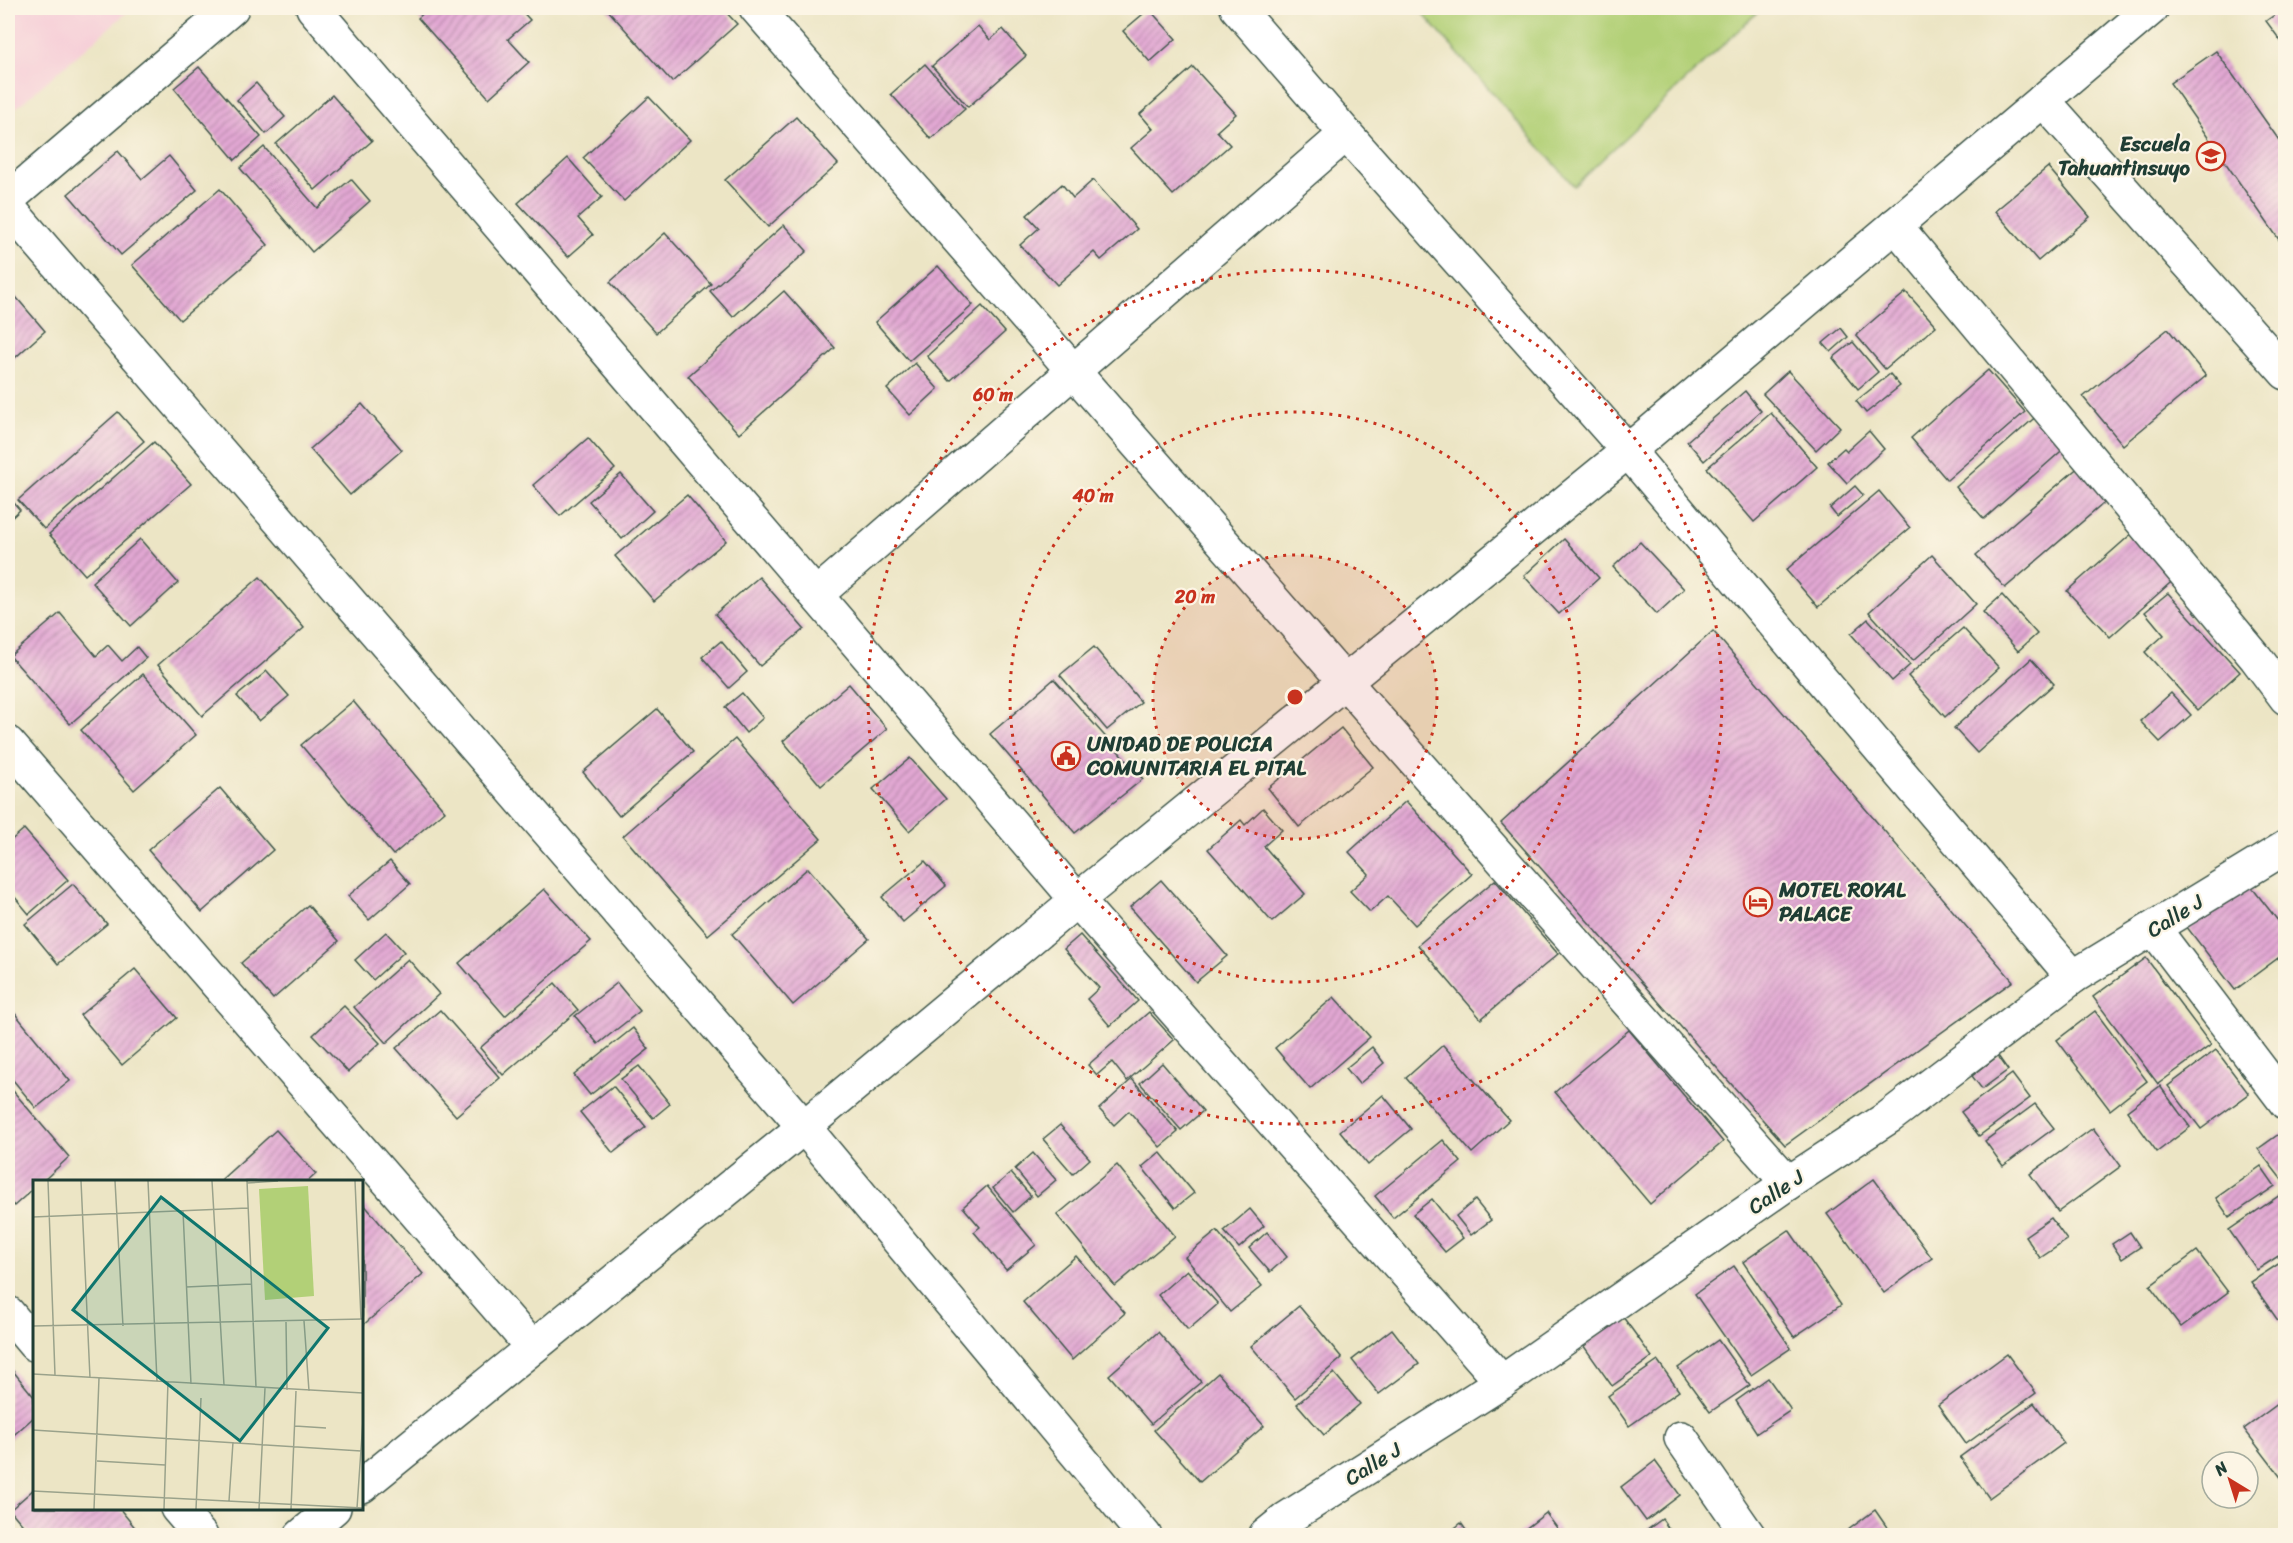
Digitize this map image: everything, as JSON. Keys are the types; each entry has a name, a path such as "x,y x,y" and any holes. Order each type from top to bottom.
{"street":[{"path":"8,199 232,8"},
{"path":"313,8 1077,900 1502,1383"},
{"path":"756,8 1345,682 1788,1183"},
{"path":"1237,8 1628,451 2073,977"},
{"path":"363,1485 531,1346 804,1127 1077,900 1628,451 2152,8"},
{"path":"2043,100 2286,373"},
{"path":"816,595 1346,134"},
{"path":"8,207 804,1127 1144,1536"},
{"path":"1895,225 2256,658 2286,698"},
{"path":"8,743 531,1346"},
{"name":"Calle J","path":"1283,1530 1502,1383 1788,1183 1889,1117 2073,977 2286,847"},
{"path":"2154,929 2286,1103"},
{"path":"8,1313 33,1343"},
{"path":"1681,1438 1749,1536"},
{"path":"178,1510 201,1536"},
{"path":"301,1536 333,1510"}],"shaded area":[{"path":"8,8 132,8 8,115"}],"green space":[{"path":"1418,8 1762,8 1574,186"}],"building":[{"path":"429,8 519,8 530,20 508,39 529,62 489,98 418,18"},
{"path":"606,8 722,8 737,24 672,82"},
{"path":"2286,8 2286,48 2266,21"},
{"path":"1149,9 1176,39 1150,62 1123,31"},
{"path":"978,26 990,40 1003,29 1026,56 968,107 932,66"},
{"path":"2216,51 2286,150 2286,242 2282,244 2170,83"},
{"path":"925,64 965,109 931,139 891,94"},
{"path":"199,67 261,137 235,160 174,88"},
{"path":"1193,67 1236,114 1217,131 1230,145 1173,195 1131,148 1153,129 1140,114"},
{"path":"256,83 285,117 266,134 237,100"},
{"path":"332,95 372,141 315,190 276,144"},
{"path":"649,97 690,140 624,201 583,158"},
{"path":"796,117 838,164 768,227 725,180"},
{"path":"264,147 317,208 351,179 370,201 312,252 240,168"},
{"path":"118,151 142,179 169,156 197,190 121,255 68,194"},
{"path":"568,158 602,197 578,218 593,235 568,257 518,203"},
{"path":"2048,167 2090,217 2038,261 1995,211"},
{"path":"1093,180 1137,229 1101,260 1094,252 1057,285 1020,245 1039,228 1027,215 1062,184 1073,198"},
{"path":"220,189 268,245 180,320 132,265"},
{"path":"784,225 807,251 733,317 710,291"},
{"path":"665,233 711,284 656,333 610,282"},
{"path":"938,266 973,305 909,361 875,322"},
{"path":"10,290 45,331 8,364 8,292"},
{"path":"784,291 835,348 739,434 688,376"},
{"path":"1906,292 1936,326 1885,369 1856,335"},
{"path":"982,306 1005,332 950,381 927,356"},
{"path":"1841,328 1848,337 1831,352 1823,343"},
{"path":"2168,329 2206,376 2123,445 2083,397"},
{"path":"1853,342 1878,372 1858,389 1833,358"},
{"path":"915,363 938,389 910,415 887,389"},
{"path":"1988,370 2025,412 1947,480 1911,438"},
{"path":"1788,371 1840,427 1816,450 1763,394"},
{"path":"1890,374 1900,386 1866,413 1856,401"},
{"path":"1745,391 1761,411 1704,461 1687,441"},
{"path":"362,404 402,450 350,495 310,449"},
{"path":"118,412 144,441 44,529 18,500"},
{"path":"1771,413 1817,467 1754,522 1707,468"},
{"path":"2040,413 2068,445 1984,519 1956,487"},
{"path":"1869,431 1884,449 1847,483 1828,462 1844,448 1847,451"},
{"path":"588,438 615,469 560,516 533,485"},
{"path":"154,442 191,484 85,575 49,534"},
{"path":"2081,465 2110,498 2005,588 1976,555"},
{"path":"621,474 653,511 622,539 589,501"},
{"path":"1855,486 1863,495 1837,517 1830,508"},
{"path":"1879,491 1910,528 1818,607 1786,570"},
{"path":"687,495 726,541 654,601 615,556"},
{"path":"8,496 20,510 8,521"},
{"path":"2137,529 2179,575 2110,637 2067,591"},
{"path":"140,539 178,583 131,626 92,582"},
{"path":"1564,539 1599,578 1559,614 1524,576"},
{"path":"1640,542 1684,589 1657,614 1613,567"},
{"path":"1932,555 1976,604 1913,661 1869,612"},
{"path":"260,577 304,628 202,716 158,665"},
{"path":"759,577 804,629 760,666 715,614"},
{"path":"2168,593 2240,672 2198,710 2145,652 2164,635 2145,612"},
{"path":"2002,595 2037,634 2018,651 1983,612"},
{"path":"60,613 96,656 108,645 122,661 137,647 146,658 70,724 10,656"},
{"path":"1868,619 1910,665 1892,681 1851,634"},
{"path":"1963,628 1999,668 1945,717 1908,676"},
{"name":"MOTEL ROYAL PALACE","path":"1713,631 2013,981 1785,1145 1501,823"},
{"path":"721,641 747,672 729,688 702,657"},
{"path":"1094,647 1141,702 1107,730 1060,675"},
{"path":"2031,659 2054,684 1977,753 1954,728"},
{"path":"267,671 289,696 259,721 237,696"},
{"path":"143,674 196,735 134,790 81,730"},
{"name":"UNIDAD DE POLICIA COMUNITARIA EL PITAL","path":"1054,679 1143,779 1075,833 990,734"},
{"path":"849,684 887,729 821,786 783,741"},
{"path":"742,693 763,718 746,733 725,707"},
{"path":"2171,693 2191,715 2160,742 2140,721"},
{"path":"353,701 445,811 393,855 301,745"},
{"path":"657,709 693,752 619,816 583,772"},
{"path":"1341,728 1373,767 1299,827 1268,788"},
{"path":"735,739 821,839 708,935 623,836"},
{"path":"910,758 946,799 909,831 873,789"},
{"path":"220,788 273,850 202,912 148,850"},
{"path":"1406,801 1472,874 1415,925 1388,896 1370,912 1350,891 1369,874 1349,852"},
{"path":"1263,808 1282,830 1264,846 1305,894 1272,922 1208,849 1241,820 1245,825"},
{"path":"24,829 68,880 29,914 8,889 8,843"},
{"path":"390,861 410,884 369,920 348,896"},
{"path":"925,861 946,886 903,922 882,897"},
{"path":"808,868 869,939 793,1005 732,934"},
{"path":"1161,880 1227,956 1196,982 1130,907"},
{"path":"1495,880 1558,954 1481,1019 1418,945"},
{"path":"2246,880 2286,931 2286,952 2235,990 2186,926"},
{"path":"73,884 107,924 58,964 25,924"},
{"path":"544,889 591,941 505,1016 459,963"},
{"path":"308,905 339,941 273,999 241,963"},
{"path":"386,932 404,952 373,980 355,960"},
{"path":"1080,935 1138,1001 1110,1026 1087,999 1099,988 1064,949"},
{"path":"2146,958 2211,1045 2158,1084 2093,997"},
{"path":"408,959 439,994 386,1043 354,1007"},
{"path":"135,969 177,1018 122,1065 80,1015"},
{"path":"555,983 578,1010 503,1075 480,1048"},
{"path":"617,983 640,1011 598,1044 575,1016"},
{"path":"1334,997 1370,1037 1310,1089 1275,1048"},
{"path":"8,1005 70,1081 36,1108 8,1074"},
{"path":"344,1006 380,1043 348,1072 313,1035"},
{"path":"440,1010 500,1078 456,1116 396,1048"},
{"path":"2095,1011 2147,1081 2110,1110 2057,1040"},
{"path":"1149,1012 1174,1040 1127,1081 1112,1062 1097,1075 1088,1065"},
{"path":"633,1028 649,1049 590,1095 574,1075"},
{"path":"1629,1030 1723,1142 1650,1204 1555,1092"},
{"path":"1443,1045 1509,1120 1472,1153 1406,1078"},
{"path":"1372,1047 1384,1063 1359,1084 1346,1068"},
{"path":"2216,1050 2249,1094 2201,1129 2168,1086"},
{"path":"1998,1056 2008,1070 1982,1089 1972,1076"},
{"path":"1162,1063 1203,1111 1181,1130 1140,1083"},
{"path":"639,1066 670,1104 653,1118 621,1079"},
{"path":"2012,1074 2030,1098 1979,1136 1961,1112"},
{"path":"1132,1079 1178,1132 1160,1147 1129,1111 1114,1125 1099,1109"},
{"path":"8,1085 69,1157 44,1180 33,1180 33,1189 14,1206 8,1199"},
{"path":"613,1086 646,1127 613,1153 580,1112"},
{"path":"2160,1086 2190,1127 2157,1152 2127,1111"},
{"path":"1383,1095 1411,1129 1368,1165 1340,1131"},
{"path":"2035,1104 2054,1128 2003,1166 1985,1141"},
{"path":"1060,1125 1090,1159 1073,1174 1043,1139"},
{"path":"2093,1128 2121,1166 2058,1212 2030,1174"},
{"path":"2286,1129 2286,1177 2282,1180 2258,1149"},
{"path":"276,1130 316,1174 309,1180 222,1179"},
{"path":"1443,1140 1461,1162 1393,1218 1375,1196"},
{"path":"1160,1152 1194,1193 1175,1208 1142,1167"},
{"path":"1033,1153 1056,1180 1037,1196 1015,1169"},
{"path":"1117,1165 1175,1236 1115,1286 1057,1215"},
{"path":"2261,1166 2275,1186 2229,1217 2216,1198"},
{"path":"1011,1173 1031,1196 1013,1212 993,1188"},
{"path":"1874,1179 1932,1258 1884,1293 1827,1214"},
{"path":"987,1186 1036,1245 1006,1270 974,1232 980,1227 963,1207"},
{"path":"2286,1191 2286,1251 2257,1270 2229,1230"},
{"path":"1432,1199 1463,1238 1445,1252 1413,1214"},
{"path":"1475,1200 1491,1220 1471,1235 1456,1216"},
{"path":"363,1203 423,1274 363,1325"},
{"path":"1250,1209 1264,1226 1239,1248 1224,1231"},
{"path":"2051,1218 2067,1240 2040,1258 2025,1236"},
{"path":"1789,1230 1841,1305 1794,1337 1743,1262"},
{"path":"1217,1231 1262,1286 1230,1312 1185,1257"},
{"path":"1267,1232 1287,1257 1270,1272 1249,1248"},
{"path":"2130,1232 2140,1247 2122,1259 2112,1244"},
{"path":"2197,1251 2228,1292 2181,1327 2150,1286"},
{"path":"1076,1256 1125,1313 1072,1360 1023,1302"},
{"path":"2286,1259 2286,1318 2279,1322 2251,1282"},
{"path":"1734,1266 1791,1348 1751,1375 1695,1294"},
{"path":"1187,1270 1218,1304 1188,1330 1158,1295"},
{"path":"1299,1306 1342,1358 1295,1398 1251,1346"},
{"path":"1623,1317 1652,1357 1612,1386 1583,1345"},
{"path":"1392,1329 1419,1364 1379,1394 1352,1360"},
{"path":"1158,1332 1201,1382 1151,1424 1109,1375"},
{"path":"1718,1340 1750,1385 1710,1412 1678,1368"},
{"path":"2007,1354 2036,1393 1966,1444 1938,1405"},
{"path":"1658,1361 1679,1391 1629,1426 1608,1396"},
{"path":"9,1366 33,1396 33,1418 8,1440"},
{"path":"1218,1373 1264,1426 1200,1482 1154,1430"},
{"path":"1334,1373 1360,1404 1324,1435 1297,1404"},
{"path":"1768,1378 1791,1410 1757,1433 1736,1401"},
{"path":"2286,1398 2286,1484 2244,1429"},
{"path":"2034,1403 2064,1443 1989,1498 1960,1457"},
{"path":"1655,1461 1680,1495 1646,1521 1621,1487"},
{"path":"33,1490 33,1510 121,1510 142,1536 83,1536 81,1533 78,1536 32,1536 10,1510"},
{"path":"1875,1510 1893,1536 1840,1536"},
{"path":"1546,1513 1563,1536 1516,1536"},
{"path":"1662,1519 1674,1536 1639,1536"},
{"path":"1461,1523 1470,1536 1445,1536"}],"place":[{"name":"Escuela Tahuantinsuyo","path":"2211,156"},
{"name":"UNIDAD DE POLICIA COMUNITARIA EL PITAL","path":"1066,756"},
{"name":"MOTEL ROYAL PALACE","path":"1758,902"}]}
